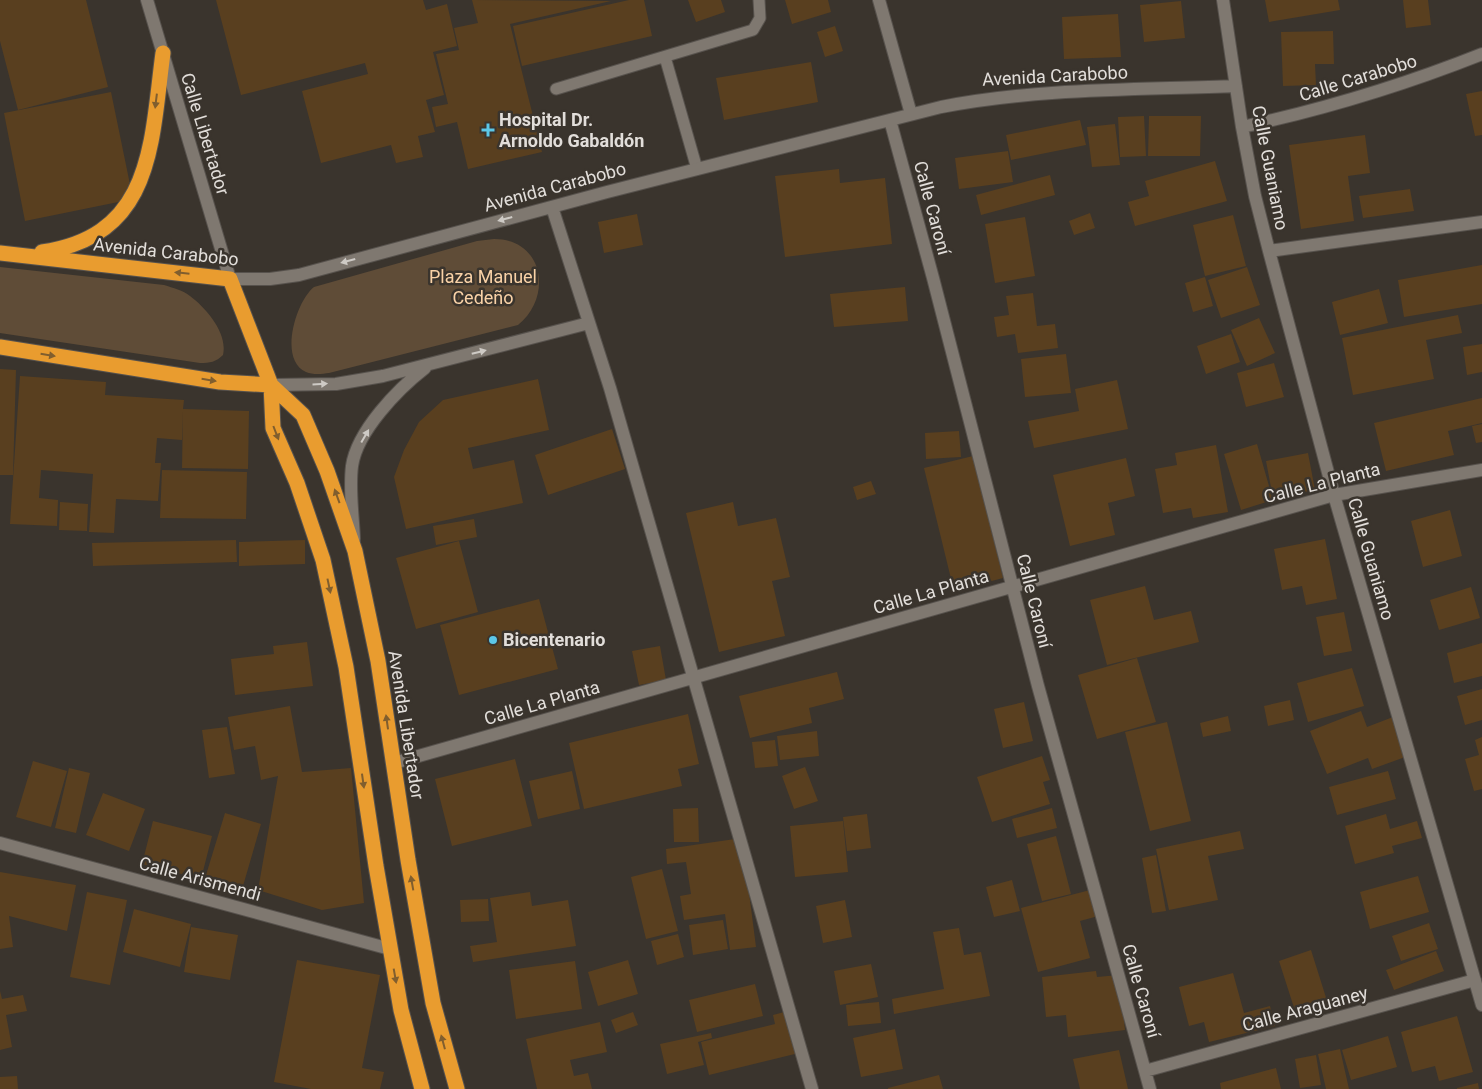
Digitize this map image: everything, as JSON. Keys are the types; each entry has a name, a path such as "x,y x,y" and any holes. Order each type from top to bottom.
{"highway":[{"path":"23,255 76,245 97,234 114,221 128,204 139,187 146,164 163,53"},
{"name":"Avenida Carabobo","path":"0,253 230,279"},
{"name":"Avenida Libertador","path":"230,279 271,385 273,428 297,483 324,560 346,667 401,1010 422,1089"},
{"path":"0,347 220,382 271,385"},
{"name":"Avenida Libertador","path":"271,385 303,415 328,471 355,551 378,661 433,1003 457,1089"}],"street":[{"name":"Calle Libertador","path":"147,0 230,279"},
{"path":"879,0 911,114"},
{"name":"Calle Guaniamo","path":"1223,0 1242,126 1255,196 1269,251 1334,495 1482,1004"},
{"name":"Calle Carabobo","path":"1242,126 1306,112 1376,93 1482,54"},
{"name":"Avenida Carabobo","path":"230,279 270,279 299,275 697,169 911,114 980,99 1019,94 1236,86"},
{"name":"Calle Caroní","path":"890,120 933,278 1012,587 1150,1089"},
{"path":"552,207 589,323 694,678 812,1089"},
{"path":"1269,251 1482,222"},
{"path":"271,385 336,384 383,376 589,323"},
{"path":"355,551 350,486 352,463 362,440 380,411 401,387 428,365"},
{"name":"Calle La Planta","path":"394,763 1334,495 1482,470"},
{"name":"Calle Arismendi","path":"0,843 390,949"},
{"name":"Calle Araguaney","path":"1145,1071 1475,980"}],"lane":[{"path":"556,89 753,30 760,18 758,0"},
{"path":"665,57 697,169"}],"green space":[{"name":"Plaza Manuel Cedeño","path":"494,239 511,242 524,248 533,259 538,272 539,285 536,300 529,313 518,325 329,373 309,373 298,365 293,356 291,344 293,330 301,304 314,287 477,241"},
{"path":"0,267 164,285 181,291 196,301 209,314 222,338 223,355 213,362 200,363 0,333"}],"building":[{"path":"0,0 86,0 108,87 18,110 0,41"},
{"path":"216,0 423,0 426,10 447,4 457,46 433,52 444,95 426,100 435,132 418,136 423,157 396,163 391,145 321,163 302,91 368,74 365,63 241,95"},
{"path":"472,0 611,1 510,24 542,152 468,169 457,122 436,127 432,107 448,104 436,54 459,50 454,28 478,23"},
{"path":"629,0 644,0 652,36 522,66 513,26"},
{"path":"688,0 721,0 725,12 696,22"},
{"path":"785,0 828,0 831,12 792,24"},
{"path":"1265,0 1338,0 1340,10 1269,22"},
{"path":"1403,0 1428,0 1431,25 1406,28"},
{"path":"1181,1 1185,38 1144,42 1140,5"},
{"path":"1118,14 1121,57 1064,59 1062,17"},
{"path":"835,26 843,51 825,57 817,32"},
{"path":"1333,31 1334,64 1315,64 1316,85 1283,86 1281,32"},
{"path":"811,62 818,102 724,120 716,78"},
{"path":"1482,91 1482,135 1475,136 1466,94"},
{"path":"111,92 133,199 25,221 4,113"},
{"path":"1144,116 1146,156 1120,157 1118,117"},
{"path":"1149,116 1201,116 1200,156 1148,156"},
{"path":"1080,120 1086,145 1011,160 1006,135"},
{"path":"1115,124 1120,165 1092,167 1087,127"},
{"path":"1365,135 1370,173 1348,176 1354,221 1301,229 1289,145"},
{"path":"1008,151 1013,182 959,189 955,158"},
{"path":"1215,161 1227,201 1135,226 1128,202 1149,196 1145,181"},
{"path":"839,169 840,183 885,178 892,244 785,257 775,176"},
{"path":"1050,175 1055,195 981,215 976,195"},
{"path":"1410,189 1414,211 1363,218 1359,196"},
{"path":"1090,213 1095,228 1074,235 1069,221"},
{"path":"637,214 643,245 604,253 598,222"},
{"path":"1233,215 1246,266 1205,276 1193,225"},
{"path":"1025,217 1035,276 995,283 985,224"},
{"path":"1482,265 1482,304 1404,317 1398,280"},
{"path":"1247,267 1260,305 1221,318 1208,280"},
{"path":"1205,277 1213,306 1193,312 1185,283"},
{"path":"905,287 908,321 834,327 830,294"},
{"path":"1379,289 1388,323 1340,335 1332,302"},
{"path":"1033,293 1037,326 1055,324 1058,348 1018,353 1015,334 997,337 994,317 1009,315 1006,296"},
{"path":"1458,315 1462,333 1426,340 1434,379 1353,395 1342,338"},
{"path":"1259,318 1275,353 1247,366 1231,330"},
{"path":"1231,334 1240,362 1206,374 1197,346"},
{"path":"1482,344 1482,372 1467,375 1463,347"},
{"path":"1066,354 1071,393 1025,397 1021,359"},
{"path":"1274,363 1284,397 1246,407 1237,373"},
{"path":"0,369 16,370 13,475 0,475"},
{"path":"20,376 106,382 105,395 184,400 183,409 249,411 248,469 182,468 183,411 182,440 157,438 155,463 161,463 158,501 116,499 114,533 89,532 93,474 41,470 39,498 58,500 57,526 10,524"},
{"path":"538,379 549,430 468,448 473,469 514,460 523,503 406,529 394,477 404,450 419,422 443,400"},
{"path":"1117,380 1128,429 1034,448 1028,421 1079,411 1075,389"},
{"path":"1482,398 1482,423 1448,431 1454,455 1386,471 1374,423"},
{"path":"1482,424 1482,442 1476,443 1472,426"},
{"path":"612,429 625,469 548,495 535,455"},
{"path":"959,431 961,457 926,459 925,433"},
{"path":"1257,444 1273,500 1241,510 1224,454"},
{"path":"1216,445 1228,512 1193,518 1191,508 1163,513 1155,469 1177,465 1175,453"},
{"path":"1308,453 1315,490 1273,498 1266,461"},
{"path":"973,456 1003,578 954,591 924,468"},
{"path":"1126,458 1135,496 1108,503 1115,535 1070,546 1053,475"},
{"path":"162,470 247,472 246,519 160,518"},
{"path":"871,481 876,494 857,500 853,487"},
{"path":"60,502 88,504 87,531 59,530"},
{"path":"733,502 738,526 776,518 790,577 772,581 785,636 719,652 686,513"},
{"path":"1450,510 1462,556 1423,567 1411,521"},
{"path":"474,519 477,537 436,545 433,526"},
{"path":"1325,539 1337,599 1306,605 1302,586 1282,590 1274,549"},
{"path":"236,540 237,562 93,566 92,543"},
{"path":"305,540 305,564 239,566 239,542"},
{"path":"459,541 478,612 416,629 396,558"},
{"path":"1145,586 1154,620 1191,611 1199,642 1107,665 1090,600"},
{"path":"1471,587 1480,618 1439,630 1430,600"},
{"path":"539,599 558,669 459,695 440,625"},
{"path":"1344,612 1352,651 1324,656 1316,617"},
{"path":"307,642 313,686 235,695 231,659 274,654 273,646"},
{"path":"1482,643 1482,676 1454,683 1447,653"},
{"path":"660,646 666,680 639,685 632,651"},
{"path":"1137,658 1156,722 1097,739 1078,675"},
{"path":"1352,668 1364,706 1308,722 1297,683"},
{"path":"837,672 844,699 809,708 812,723 750,738 739,696"},
{"path":"1482,689 1482,720 1465,725 1457,696"},
{"path":"1290,700 1294,720 1268,726 1264,706"},
{"path":"1024,702 1033,741 1003,748 994,709"},
{"path":"290,706 302,772 351,768 364,903 322,910 258,890 278,776 261,780 255,746 234,750 228,717"},
{"path":"1361,711 1367,727 1393,717 1408,756 1372,769 1368,758 1327,774 1310,731"},
{"path":"688,714 699,764 678,769 682,786 584,809 569,743"},
{"path":"1228,716 1231,731 1203,737 1200,723"},
{"path":"1167,722 1191,821 1150,831 1125,732"},
{"path":"227,727 235,774 209,778 202,730"},
{"path":"817,731 819,756 780,760 777,736"},
{"path":"1482,737 1482,789 1474,791 1465,759 1479,755 1475,740"},
{"path":"775,740 778,766 755,768 752,742"},
{"path":"1042,756 1050,780 1043,782 1050,804 992,822 977,777"},
{"path":"515,759 532,826 452,846 435,779"},
{"path":"33,761 67,771 51,827 16,817"},
{"path":"805,767 818,801 794,809 782,776"},
{"path":"69,768 90,773 76,833 55,828"},
{"path":"572,771 580,809 538,819 529,781"},
{"path":"1388,771 1396,799 1337,815 1329,787"},
{"path":"103,793 145,809 129,851 86,835"},
{"path":"698,808 699,842 674,842 673,809"},
{"path":"1052,808 1057,828 1017,838 1012,819"},
{"path":"225,813 261,824 243,886 206,875"},
{"path":"867,814 871,848 847,851 843,817"},
{"path":"1386,814 1390,829 1417,821 1422,838 1392,846 1394,853 1355,864 1345,826"},
{"path":"153,821 212,836 201,879 142,864"},
{"path":"843,821 848,872 795,877 790,826"},
{"path":"1240,831 1244,849 1208,856 1218,900 1169,910 1156,849"},
{"path":"1056,836 1071,894 1042,901 1027,844"},
{"path":"742,838 756,947 730,950 725,914 684,920 680,896 691,894 686,862 667,864 666,849"},
{"path":"1156,855 1166,911 1152,913 1142,858"},
{"path":"662,869 678,931 646,939 631,877"},
{"path":"0,872 76,885 67,931 9,916 13,947 0,949"},
{"path":"1418,876 1429,912 1370,929 1360,892"},
{"path":"1012,880 1020,911 994,917 986,887"},
{"path":"1094,889 1102,915 1080,921 1090,958 1038,972 1021,908"},
{"path":"87,892 127,900 110,985 70,977"},
{"path":"530,892 532,906 568,900 576,946 473,962 470,946 497,942 490,898"},
{"path":"488,899 489,921 461,922 460,900"},
{"path":"845,900 852,937 823,943 816,906"},
{"path":"134,909 191,924 180,967 123,952"},
{"path":"723,920 728,949 693,955 689,925"},
{"path":"1429,923 1438,949 1401,961 1392,936"},
{"path":"191,927 238,935 230,980 184,972"},
{"path":"959,928 964,955 981,952 990,996 894,1014 892,999 944,989 933,932"},
{"path":"678,934 684,957 657,965 651,941"},
{"path":"1311,950 1329,1007 1297,1017 1279,961"},
{"path":"1436,951 1444,971 1394,990 1386,970"},
{"path":"297,960 380,975 362,1068 384,1072 380,1089 311,1089 274,1082"},
{"path":"628,960 638,994 598,1006 588,972"},
{"path":"575,961 582,1009 516,1019 509,970"},
{"path":"871,964 878,997 840,1005 834,971"},
{"path":"1096,971 1097,977 1119,975 1125,1030 1068,1037 1066,1015 1046,1017 1042,977"},
{"path":"1233,973 1244,1013 1270,1006 1275,1026 1209,1042 1204,1022 1189,1026 1179,987"},
{"path":"755,984 763,1016 697,1032 689,1000"},
{"path":"0,991 2,999 23,995 27,1011 6,1015 12,1047 0,1050"},
{"path":"879,1002 881,1023 848,1026 846,1005"},
{"path":"792,1010 803,1052 709,1075 701,1042 775,1024 773,1015"},
{"path":"633,1012 638,1025 616,1033 611,1020"},
{"path":"1457,1016 1473,1072 1439,1081 1435,1066 1412,1072 1401,1032"},
{"path":"600,1022 607,1052 570,1060 574,1076 588,1073 592,1089 537,1089 526,1039"},
{"path":"895,1029 903,1069 861,1077 853,1038"},
{"path":"711,1033 712,1038 698,1042 704,1065 667,1074 660,1044"},
{"path":"1388,1036 1397,1067 1351,1080 1342,1050"},
{"path":"1340,1049 1349,1089 1326,1089 1318,1054"},
{"path":"1119,1050 1128,1089 1080,1089 1073,1059"},
{"path":"1316,1055 1321,1085 1300,1088 1295,1059"},
{"path":"1276,1068 1281,1089 1221,1089 1220,1083"},
{"path":"939,1075 943,1089 888,1089 888,1088"},
{"path":"17,1076 18,1089 0,1089 0,1077"},
{"path":"1478,1083 1479,1089 1457,1089 1457,1088"}],"place":[{"name":"Hospital Dr. Arnoldo Gabaldón","path":"488,130"},
{"name":"Bicentenario","path":"493,640"}]}
